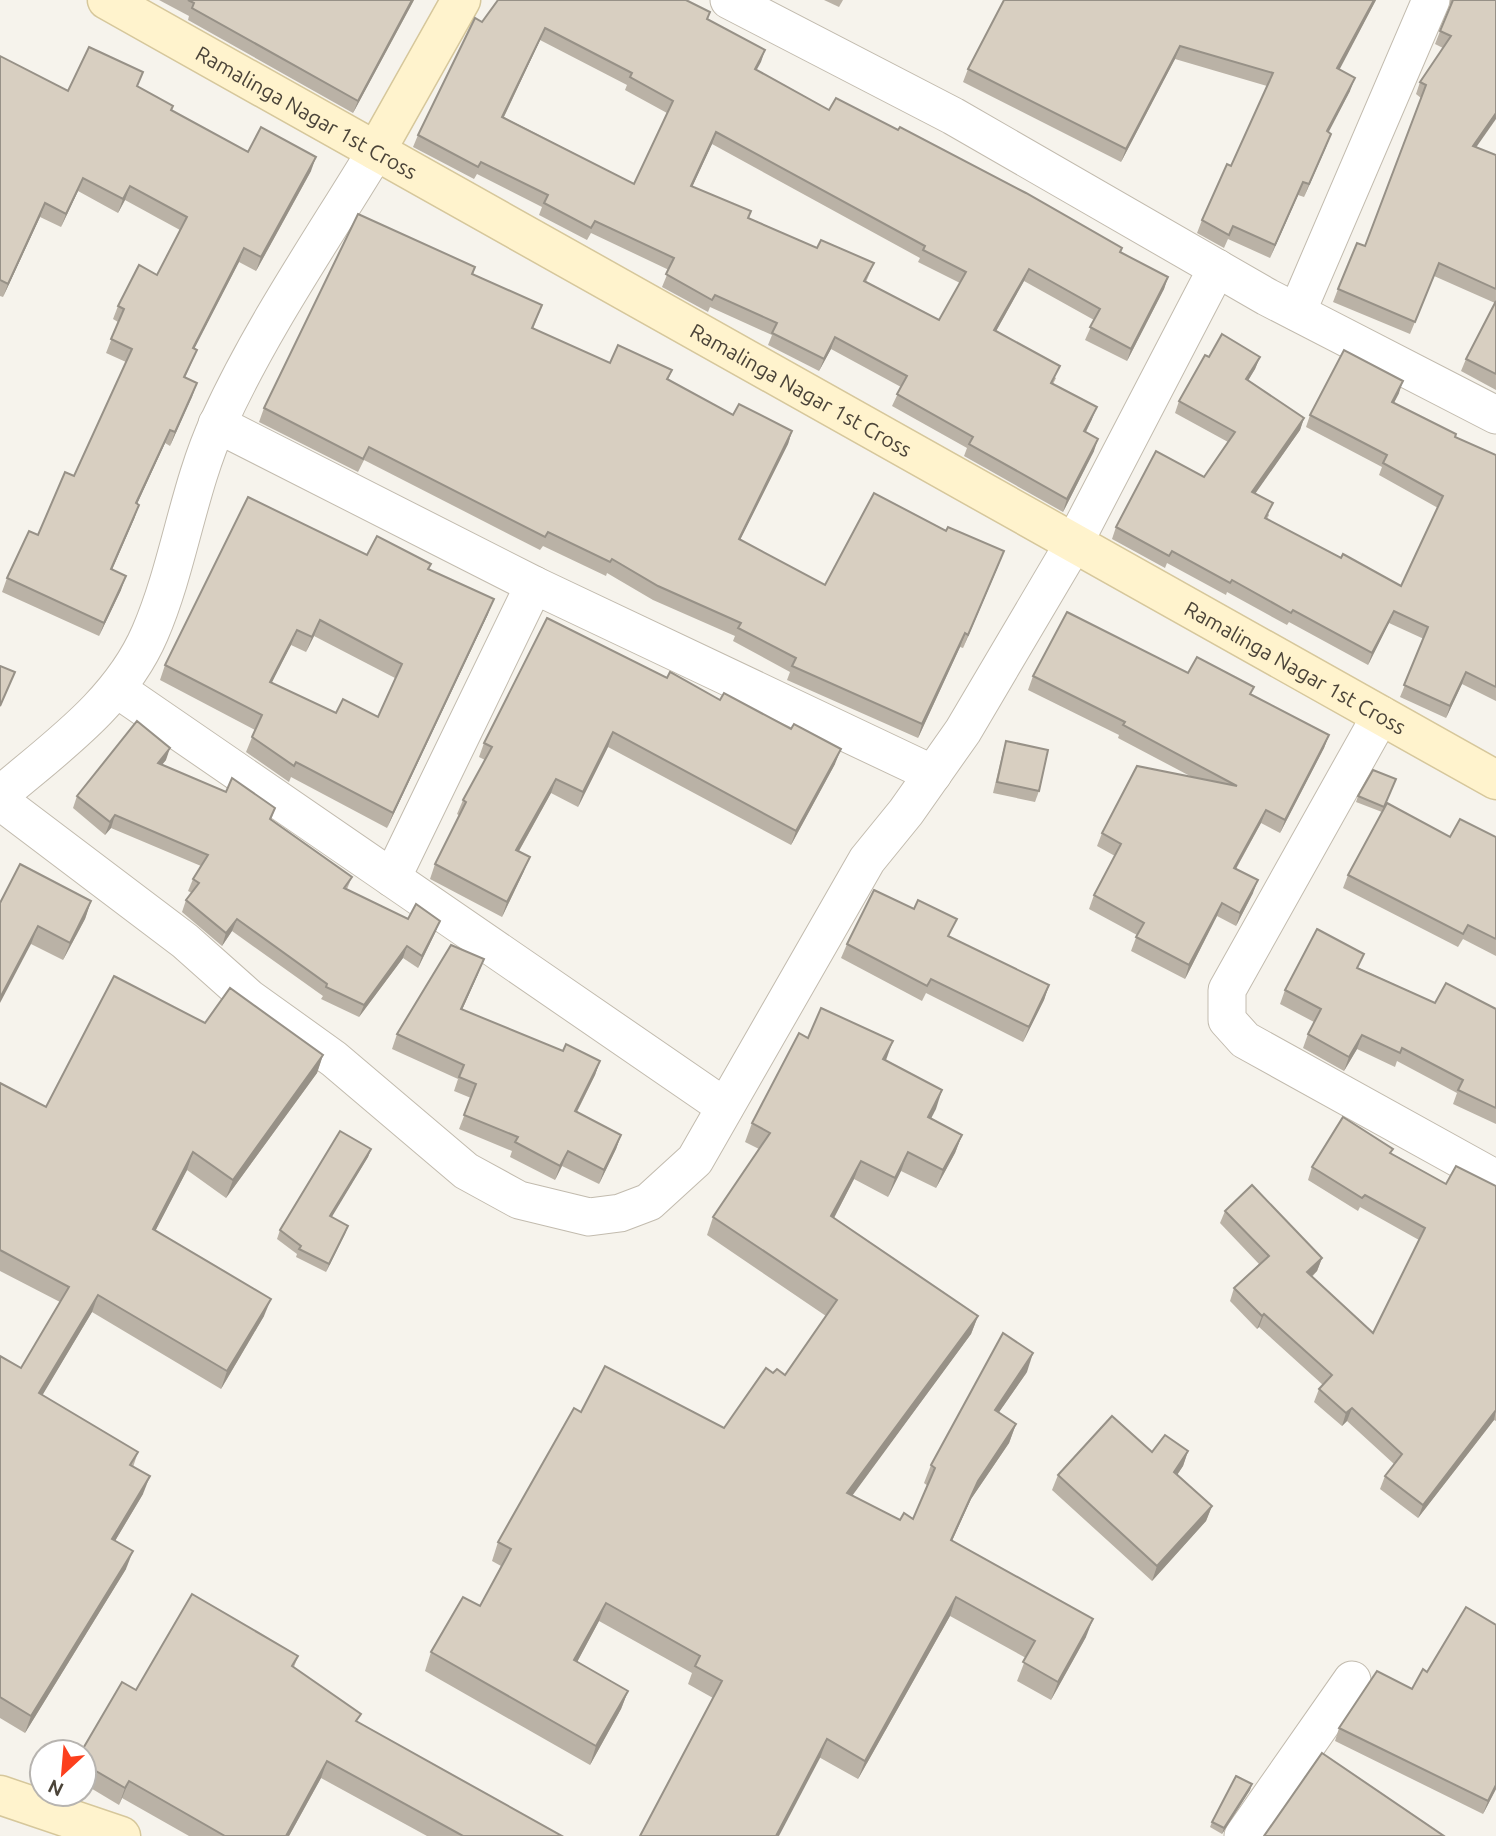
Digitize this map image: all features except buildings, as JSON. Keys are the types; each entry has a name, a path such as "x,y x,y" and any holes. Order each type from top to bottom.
{"street":[{"name":"Ramalinga Nagar 1st Cross","path":"107,0 1496,780"},
{"path":"0,794 91,718 117,689 150,634 218,424 249,363 376,151 461,0"},
{"path":"729,0 953,116 1217,268 1496,415"},
{"path":"1297,312 1422,3"},
{"path":"0,801 185,941 248,998 334,1059 466,1171 519,1200 589,1217 620,1213 649,1202 695,1160 867,860 963,731 1074,543 1217,268"},
{"path":"218,424 534,585 933,774"},
{"path":"392,878 534,585"},
{"path":"117,689 725,1107"},
{"path":"1381,715 1227,990 1227,1020 1245,1040 1496,1179"},
{"path":"1243,1836 1352,1680"},
{"path":"0,1795 121,1836"}]}
